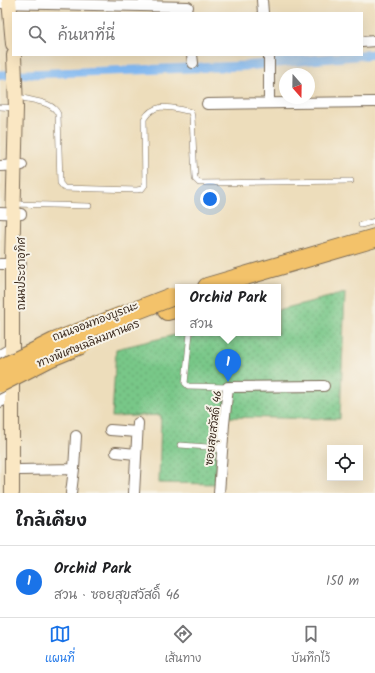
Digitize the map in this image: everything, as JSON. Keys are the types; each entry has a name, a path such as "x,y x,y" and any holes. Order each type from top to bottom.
{"highway":[{"path":"217,284 375,238"},
{"path":"260,284 375,250"},
{"name":"ทางพิเศษเฉลิมมหานคร","path":"0,369 54,342 175,297"},
{"name":"ทางพิเศษเฉลิมมหานคร","path":"4,393 49,358 104,335 175,309"}],"main road":[{"name":"ถนนประชาอุทิศ","path":"12,493 4,393 12,349 11,264 18,165 20,103 19,68"},
{"name":"ถนนประชาอุทิศ","path":"11,264 21,364 20,493"}],"street":[{"path":"262,0 263,12"},
{"path":"12,4 126,10 164,3 189,7"},
{"path":"363,42 375,41"},
{"path":"269,58 269,103"},
{"path":"207,104 375,102"},
{"path":"0,166 18,165"},
{"path":"240,284 375,244"},
{"name":"ถนนจอมทองบูรณะ","path":"21,364 133,318 175,304"},
{"path":"0,356 12,349"},
{"name":"ซอยสุขสวัสดิ์ 46","path":"219,493 228,387 324,386"},
{"path":"110,430 138,427 134,493"},
{"path":"71,493 76,436"},
{"path":"116,452 136,454"},
{"path":"20,470 74,469"}],"lane":[{"path":"0,106 20,103 47,104 56,110 58,114 60,183 64,188 137,190 142,188 145,185 144,119 148,112 160,106 191,112 195,179 199,183 351,181"},
{"path":"14,209 89,206"},
{"path":"361,226 375,221"},
{"path":"190,336 185,382 188,386 228,387"},
{"path":"180,444 222,448"}],"green space":[{"path":"345,293 340,419 220,417 215,484 159,483 161,415 112,417 116,349 175,335 281,336 281,309"}],"waterway":[{"path":"363,55 375,54"},
{"path":"0,75 244,66 353,56"}],"place":[{"name":"Orchid Park","path":"228,382"}]}
